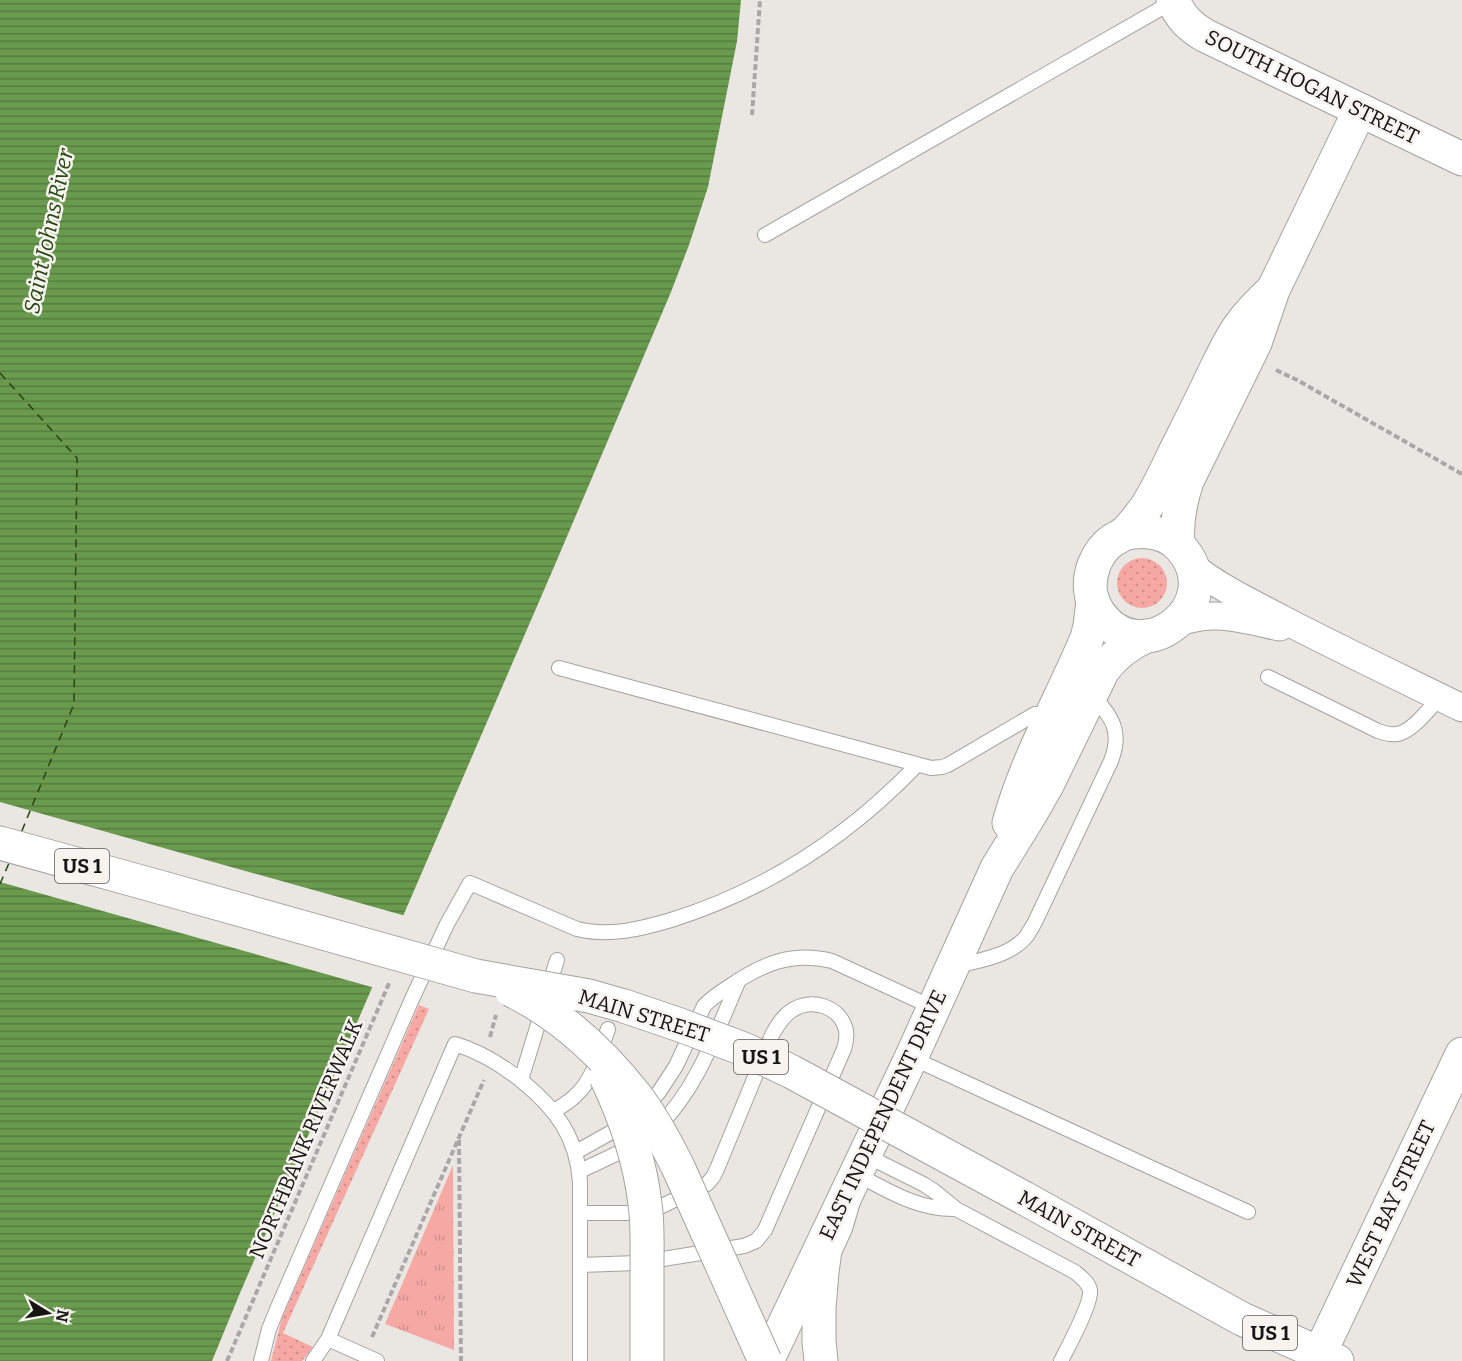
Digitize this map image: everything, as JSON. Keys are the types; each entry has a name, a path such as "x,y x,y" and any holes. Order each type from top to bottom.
{"main road":[{"name":"SOUTH HOGAN STREET","path":"1173,1 1186,22 1196,31 1216,42 1462,159"},
{"name":"EAST INDEPENDENT DRIVE","path":"766,1361 911,1058 997,868 1047,785 1099,677 1109,662 1131,644 1146,636 1169,629 1186,613 1194,596 1195,578 1185,555 1178,518 1182,495 1251,351 1273,290 1360,110"},
{"name":"EAST INDEPENDENT DRIVE","path":"997,868 1014,804 1033,755 1087,638 1093,601 1090,581 1095,562 1106,545 1123,534 1135,522 1153,495 1238,328 1252,309 1273,290"},
{"path":"1123,534 1135,531 1158,533 1168,538 1185,555"},
{"path":"1093,601 1101,616 1114,628 1129,634 1146,636"},
{"name":"MAIN STREET","path":"0,843 476,976 607,1001 723,1041 792,1072 1232,1314 1324,1359"},
{"name":"US 1","path":"476,976 505,987 532,1001 559,1020 598,1036 614,1072 637,1097 678,1167 766,1361"},
{"path":"598,1036 603,1070 629,1135 641,1178 646,1225 647,1361"},
{"name":"WEST BAY STREET","path":"1324,1359 1462,1054"},
{"path":"821,1361 819,1308 825,1250 855,1177"}],"street":[{"path":"1185,555 1219,585 1306,632 1451,702"},
{"path":"1178,622 1212,616 1306,632"}],"lane":[{"path":"765,235 1173,1"},
{"path":"559,668 931,768 948,765 1026,718 1035,714 1052,714"},
{"path":"1268,677 1388,734 1396,735 1404,732 1451,702"},
{"path":"952,967 1004,953 1025,938 1035,922 1116,746 1114,723 1092,693"},
{"path":"261,1361 269,1329 278,1307 412,999 447,924 470,883 577,929 594,933 614,932 659,923 737,895 820,850 871,809 917,765"},
{"path":"576,1152 627,1123 650,1103 676,1066 704,1006 753,971 794,957 818,958 839,963 934,1008"},
{"path":"521,1080 557,960"},
{"path":"579,1171 627,1150 645,1138 667,1118 697,1075 739,980"},
{"path":"580,1213 626,1213 656,1209 707,1184 717,1169 774,1033 782,1020 792,1010 807,1004 826,1007 839,1017 846,1031 844,1049 765,1230 756,1240 744,1246 638,1263 580,1264"},
{"path":"554,1112 573,1099 585,1085 590,1076 598,1036"},
{"path":"313,1361 328,1340 454,1044 488,1057 521,1080 546,1102 567,1131 576,1152 580,1213 580,1361"},
{"path":"911,1058 1248,1212"},
{"path":"855,1177 922,1205 956,1209"},
{"path":"855,1177 928,1188 956,1209 1075,1272 1089,1287 1090,1293 1087,1305 1061,1361"},
{"path":"328,1340 377,1361"}],"path":[{"path":"752,115 760,0"},
{"path":"1275,370 1297,380 1462,474"},
{"name":"NORTHBANK RIVERWALK","path":"227,1361 393,972"},
{"path":"364,1355 487,1071 490,1039 499,1005"},
{"path":"459,1136 461,1361"}],"green space":[{"path":"1137,558 1147,558 1160,565 1167,578 1167,588 1160,601 1147,608 1137,608 1128,604 1121,597 1117,588 1117,578 1121,569 1128,562"},
{"path":"419,1005 429,1009 283,1333 313,1347 302,1361 271,1361 282,1318"},
{"path":"453,1165 454,1350 385,1324"}],"water":[{"name":"Saint Johns River","path":"0,0 741,0 737,41 708,187 671,292 212,1361 0,1361"}],"pier":[{"path":"0,802 406,916 375,988 0,882"}],"ferry route":[{"path":"0,373 77,458 74,704 21,833"},
{"path":"0,884 9,863"}]}
